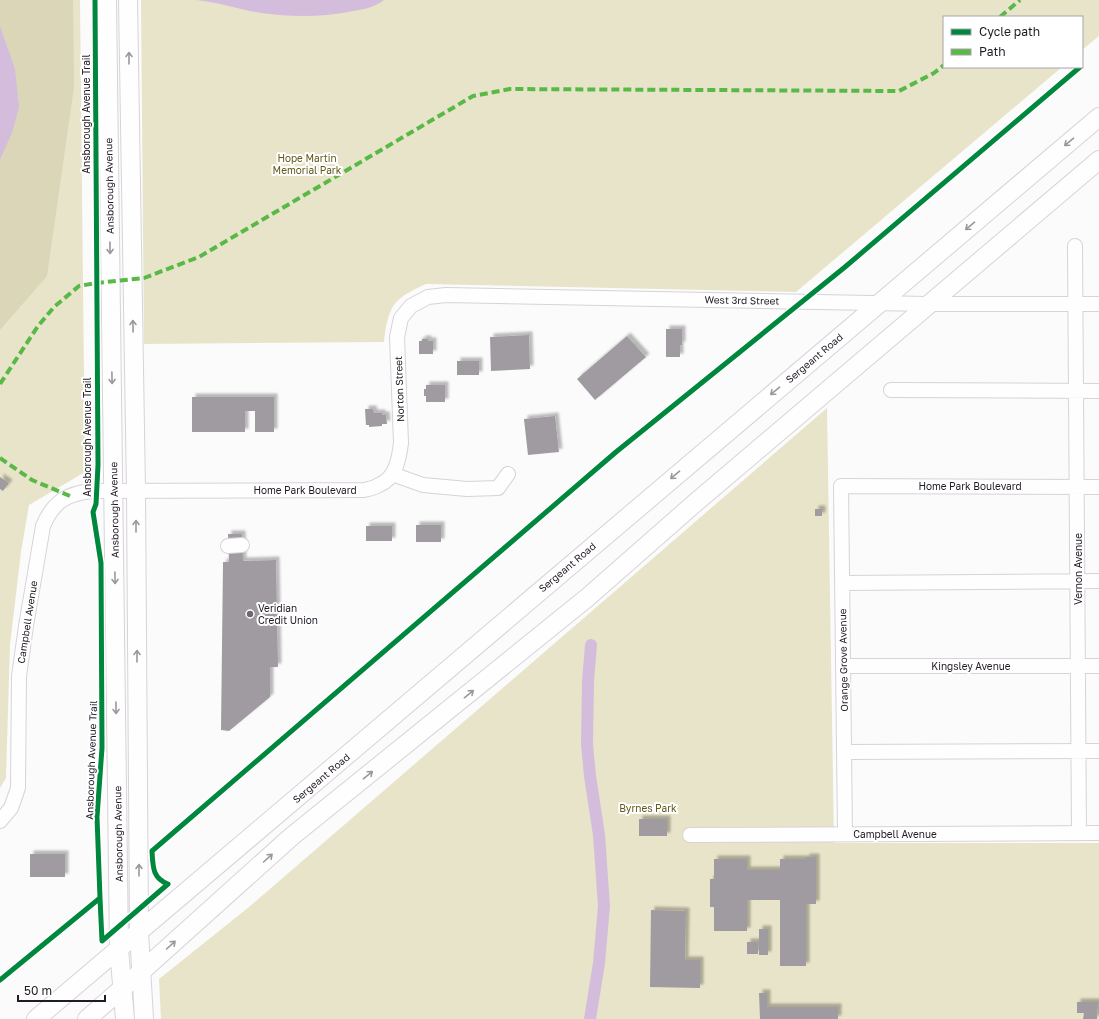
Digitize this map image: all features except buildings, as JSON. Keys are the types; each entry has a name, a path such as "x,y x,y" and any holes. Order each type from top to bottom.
{"main road":[{"name":"Ansborough Avenue","path":"107,0 119,949 125,1019"},
{"name":"Ansborough Avenue","path":"128,0 136,490 139,932 144,1019"},
{"name":"Sergeant Road","path":"36,1019 1099,116"},
{"path":"87,1019 291,837 588,597 695,503 1099,160"}],"street":[{"name":"Vernon Avenue","path":"1075,246 1079,833"},
{"name":"West 3rd Street","path":"411,306 428,297 446,295 928,304 1099,304"},
{"name":"Norton Street","path":"392,474 399,460 401,443 397,337 401,318 411,306"},
{"path":"891,390 1099,391"},
{"name":"Home Park Boulevard","path":"136,490 364,490 380,485 392,474"},
{"path":"392,474 423,485 467,489 498,488 508,474"},
{"name":"Home Park Boulevard","path":"841,486 1099,487"},
{"name":"Orange Grove Avenue","path":"841,486 845,834"},
{"name":"Campbell Avenue","path":"0,821 11,808 18,788 19,676 43,526 52,508 70,496 80,492 136,490"},
{"path":"228,546 242,545"},
{"path":"842,583 1099,581"},
{"name":"Kingsley Avenue","path":"843,666 1099,666"},
{"path":"844,752 1099,751"},
{"name":"Campbell Avenue","path":"690,835 1099,833"}],"green space":[{"path":"0,0 80,0 85,472 29,505 21,552 10,645 6,778 0,788"},
{"name":"Hope Martin Memorial Park","path":"141,0 1099,0 1099,36 1083,49 1083,16 943,16 943,68 1061,68 796,292 426,284 404,295 394,305 388,318 384,342 144,344"},
{"name":"Byrnes Park","path":"827,408 834,843 1099,843 1099,1019 161,1019 159,979 249,907"}],"shaded area":[{"path":"0,0 73,0 74,87 47,276 0,330"},
{"path":"196,0 384,0 361,10 329,15 304,16 255,12"},
{"path":"0,26 15,69 19,107 13,130 0,160"}],"waterway":[{"path":"590,1019 599,963 604,906 599,835 590,776 587,744 588,681 591,645"}],"marked path":[{"path":"1001,16 1020,0"},
{"path":"0,384 38,326 54,307 79,286 144,278 199,257 473,96 510,89 899,91 934,73 943,66"},
{"path":"0,458 32,480 70,496"}],"cycle path":[{"name":"Ansborough Avenue Trail","path":"95,0 98,465 96,504 93,512 101,563 102,748 97,817 100,898"},
{"path":"0,980 100,898 102,941 168,884 159,878 154,871 152,851 616,452 845,267 1079,68"}],"place":[{"name":"Veridian Credit Union","path":"250,614"}]}
